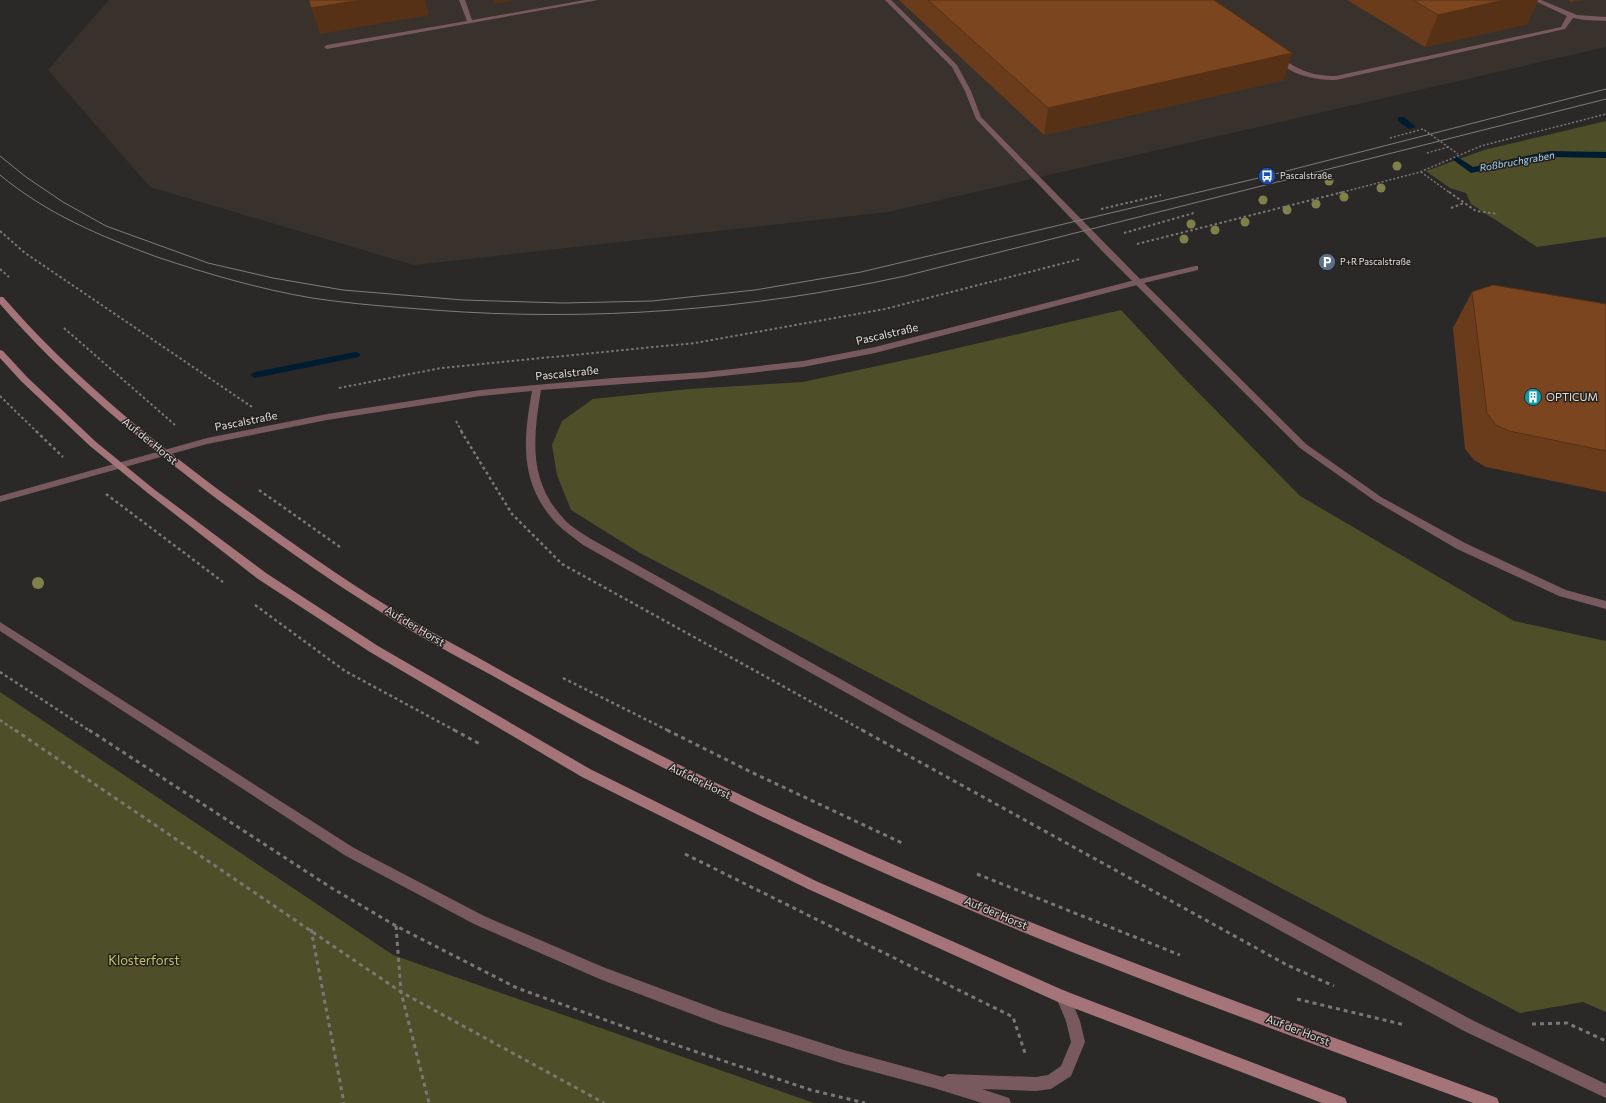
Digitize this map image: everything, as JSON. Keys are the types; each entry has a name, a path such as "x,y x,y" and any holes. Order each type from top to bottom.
{"street":[{"path":"462,0 470,22"},
{"path":"327,47 595,0"},
{"path":"888,0 955,66 968,91 978,118 1108,252 1303,446 1378,499 1461,546 1563,593 1606,605"},
{"path":"1536,0 1570,17 1586,20 1606,18"},
{"path":"1269,53 1303,75 1318,79 1336,78 1562,28 1570,17"},
{"name":"Pascalstraße","path":"0,499 207,441 327,417 444,397 613,381 705,375 803,364 875,350 1195,268"},
{"name":"Auf der Horst","path":"0,299 16,318 64,366 137,431 197,479 302,556 406,622 607,734 751,806 912,879 1087,951 1492,1103"},
{"path":"0,353 24,379 93,444 152,492 262,576 374,649 586,773 812,885 1063,998 1340,1103"},
{"path":"537,388 530,428 530,466 543,499 560,521 587,542 906,721 1469,1026 1606,1091"},
{"path":"0,626 350,852 479,920 602,973 721,1018 844,1057 934,1081 1004,1103"},
{"path":"934,1081 1036,1084 1051,1082 1066,1071 1078,1042 1073,1021 1063,998"}],"path":[{"path":"338,389 441,368 695,343 885,308 1420,172 1459,154 1481,146 1606,114"},
{"path":"1390,138 1423,129 1459,154"},
{"path":"1427,153 1448,147"},
{"path":"1420,172 1476,211 1498,214"},
{"path":"1102,209 1161,194"},
{"path":"1451,208 1464,203"},
{"path":"1140,229 1194,213"},
{"path":"0,231 25,253 253,408 245,409"},
{"path":"0,269 12,280"},
{"path":"64,328 171,422"},
{"path":"0,396 59,454"},
{"path":"256,488 347,552"},
{"path":"0,672 330,887 396,926 517,988 658,1039 804,1088 865,1103"},
{"path":"557,675 751,772 909,846"},
{"path":"0,720 402,992 604,1103"},
{"path":"974,874 1186,958"},
{"path":"396,926 402,992 429,1103"},
{"path":"310,929 344,1103"},
{"path":"1289,998 1412,1026"}],"shaded area":[{"path":"109,0 1606,0 1606,47 888,212 414,265 150,187 48,70"}],"green space":[{"path":"1606,121 1606,237 1537,247 1471,204 1466,193 1450,188 1426,171 1484,150"},
{"path":"1121,310 1185,379 1300,496 1514,621 1606,641 1606,1012 1583,1002 1520,1013 640,553 571,510 557,475 552,445 562,421 593,399 689,389 803,382 928,355"},
{"name":"Klosterforst","path":"0,692 393,955 814,1103 0,1103"}],"building":[{"path":"309,0 361,0 311,8"},
{"path":"928,0 1214,0 1292,53 1048,108"},
{"path":"1413,0 1504,0 1438,15"},
{"name":"OPTICUM","path":"1493,285 1606,304 1606,451 1509,431 1496,425 1487,413 1472,292"}],"waterway":[{"name":"Roßbruchgraben","path":"1401,119 1412,127"},
{"name":"Roßbruchgraben","path":"1456,159 1471,170 1550,154 1606,155"},
{"name":"Roßbruchgraben","path":"255,375 355,355"}],"tram line":[{"path":"0,156 26,177 63,202 106,226 208,263 273,278 343,290 463,300 563,303 652,301 755,290 861,272 1267,176 1606,89"},
{"path":"0,175 18,189 55,213 115,241 157,257 195,269 273,290 342,302 433,310 552,315 611,313 729,305 847,288 905,276 1606,99"}],"place":[{"name":"Pascalstraße","path":"1267,176"},
{"name":"P+R Pascalstraße","path":"1327,262"},
{"name":"OPTICUM","path":"1533,397"}]}
